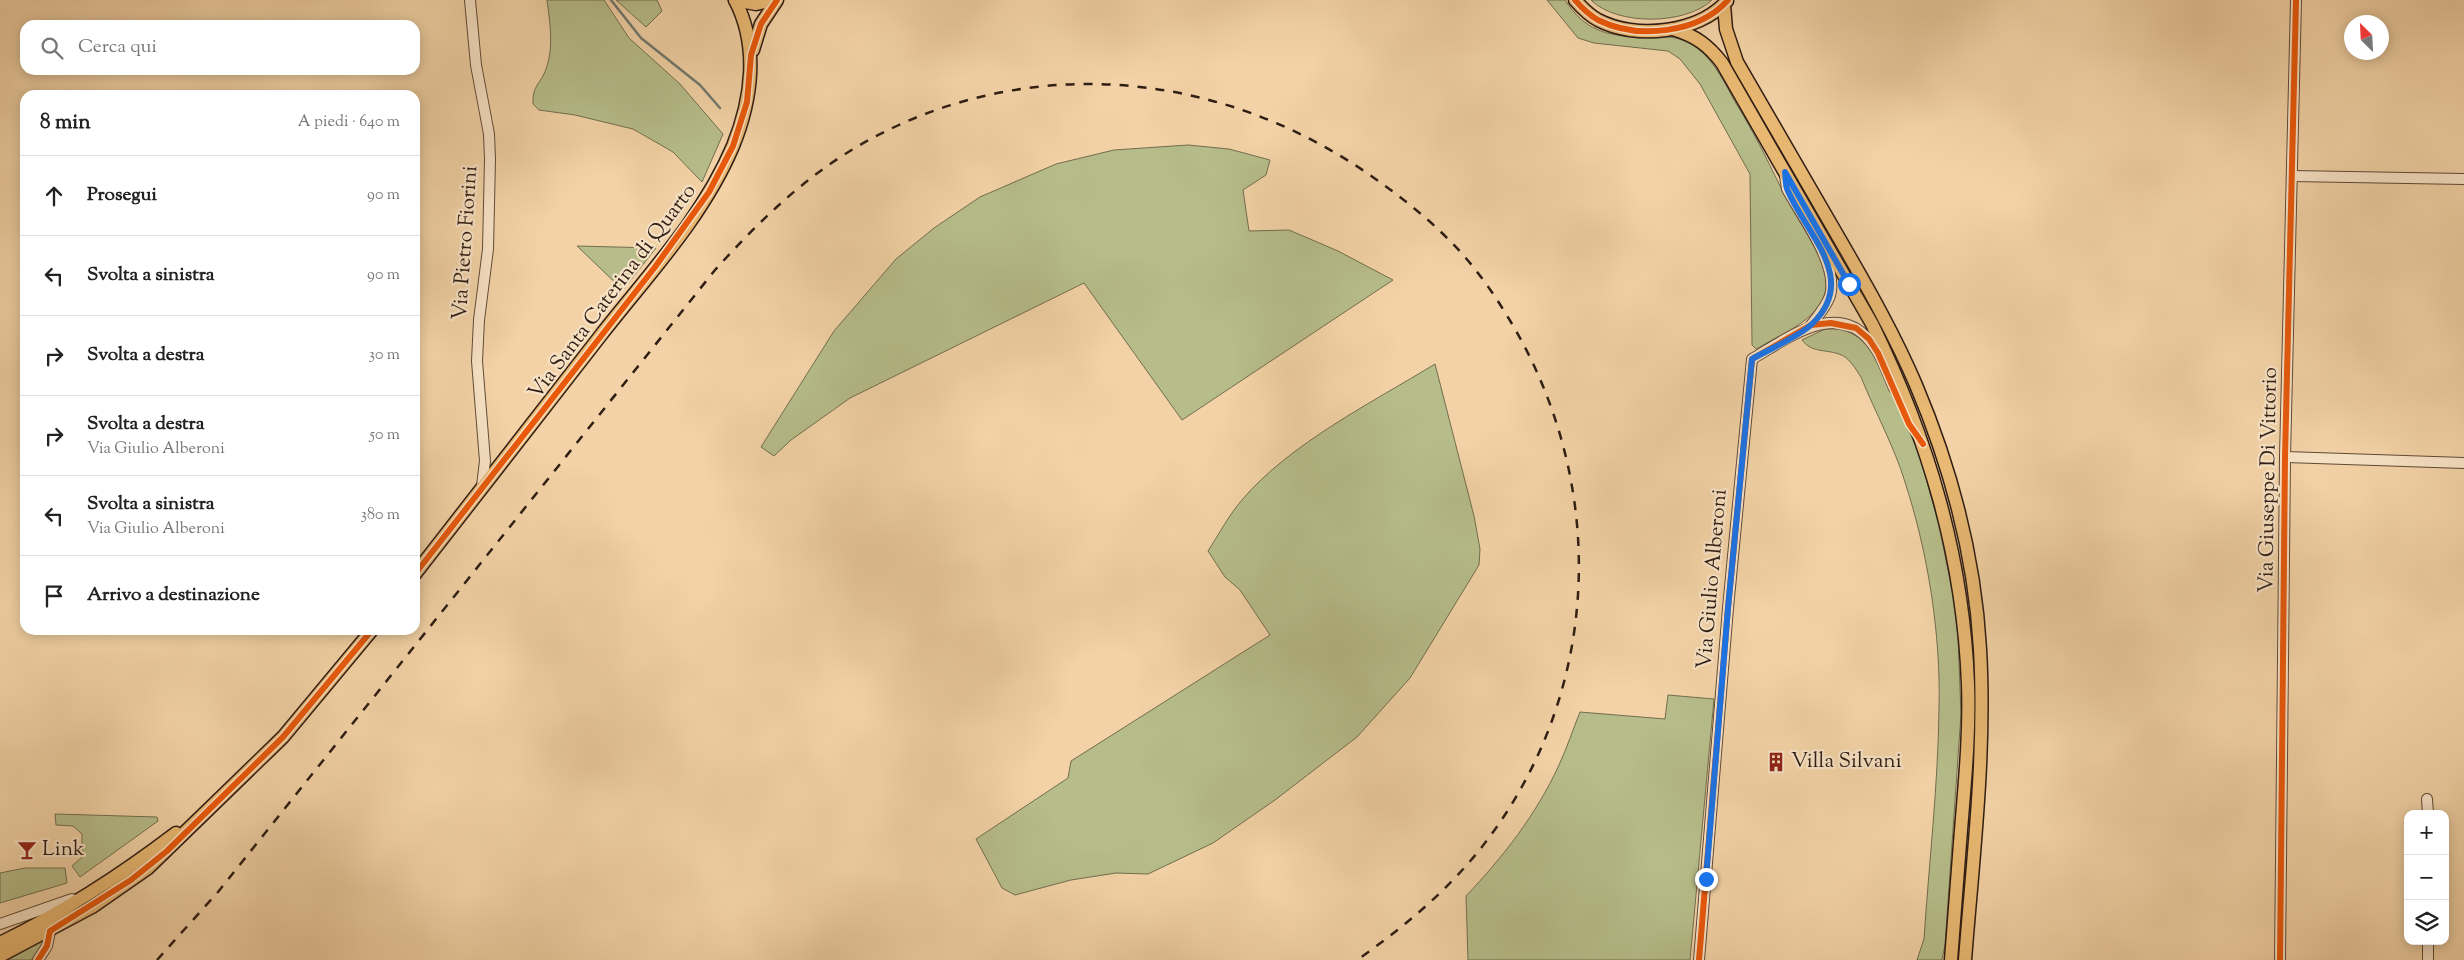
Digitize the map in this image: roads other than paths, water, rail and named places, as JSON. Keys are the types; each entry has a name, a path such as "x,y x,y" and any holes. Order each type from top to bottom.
{"main road":[{"name":"Via Santa Caterina di Quarto","path":"420,568 688,225 709,192 733,146 747,102 751,55 748,31 735,0"},
{"path":"735,0 756,4 775,0"},
{"name":"Via Santa Caterina di Quarto","path":"751,55 761,24 775,0"},
{"path":"1575,0 1589,14 1611,26 1652,30 1673,29 1697,23 1726,3"},
{"path":"1726,3 1726,29 1737,62 1875,303 1915,384 1943,459 1959,516 1976,615 1982,694 1981,748 1965,960"},
{"path":"1673,29 1694,36 1714,52 1872,324 1892,366 1923,444 1943,510 1961,603 1968,684 1966,776 1950,957"},
{"path":"0,956 92,907 148,868 283,736 368,635"},
{"path":"0,942 89,894 167,840 217,801"}],"street":[{"name":"Via Pietro Fiorini","path":"470,0 476,65 489,134 490,158 488,249 479,320 477,361 485,461 482,489"},
{"name":"Via Giuseppe Di Vittorio","path":"2280,960 2285,457 2296,0"},
{"path":"1785,172 1787,189 1828,262 1831,276 1832,286 1826,306 1811,326"},
{"path":"2292,176 2464,179"},
{"path":"1811,326 1844,324 1856,328 1869,339 1878,353 1909,424 1923,444"},
{"name":"Via Giulio Alberoni","path":"1699,960 1728,608 1752,359 1811,326"},
{"path":"2285,457 2464,463"},
{"path":"2428,799 2428,810"},
{"path":"0,924 89,894"},
{"path":"38,960 47,946 50,931"},
{"path":"2428,945 2428,960"}],"waterway":[{"path":"611,0 641,38 700,85 720,108"}],"railway":[{"path":"157,960 218,892 715,270 774,210 805,183 839,158 897,126 928,113 960,102 1026,88 1092,84 1165,90 1201,98 1270,120 1336,153 1400,197 1432,223 1460,252 1486,283 1501,306 1515,329 1544,389 1565,452 1576,517 1579,582 1572,646 1556,709 1531,770 1496,828 1482,847 1450,883 1415,916 1357,960"}],"place":[{"name":"Villa Silvani","path":"1776,762"},
{"name":"Link","path":"27,850"}]}
